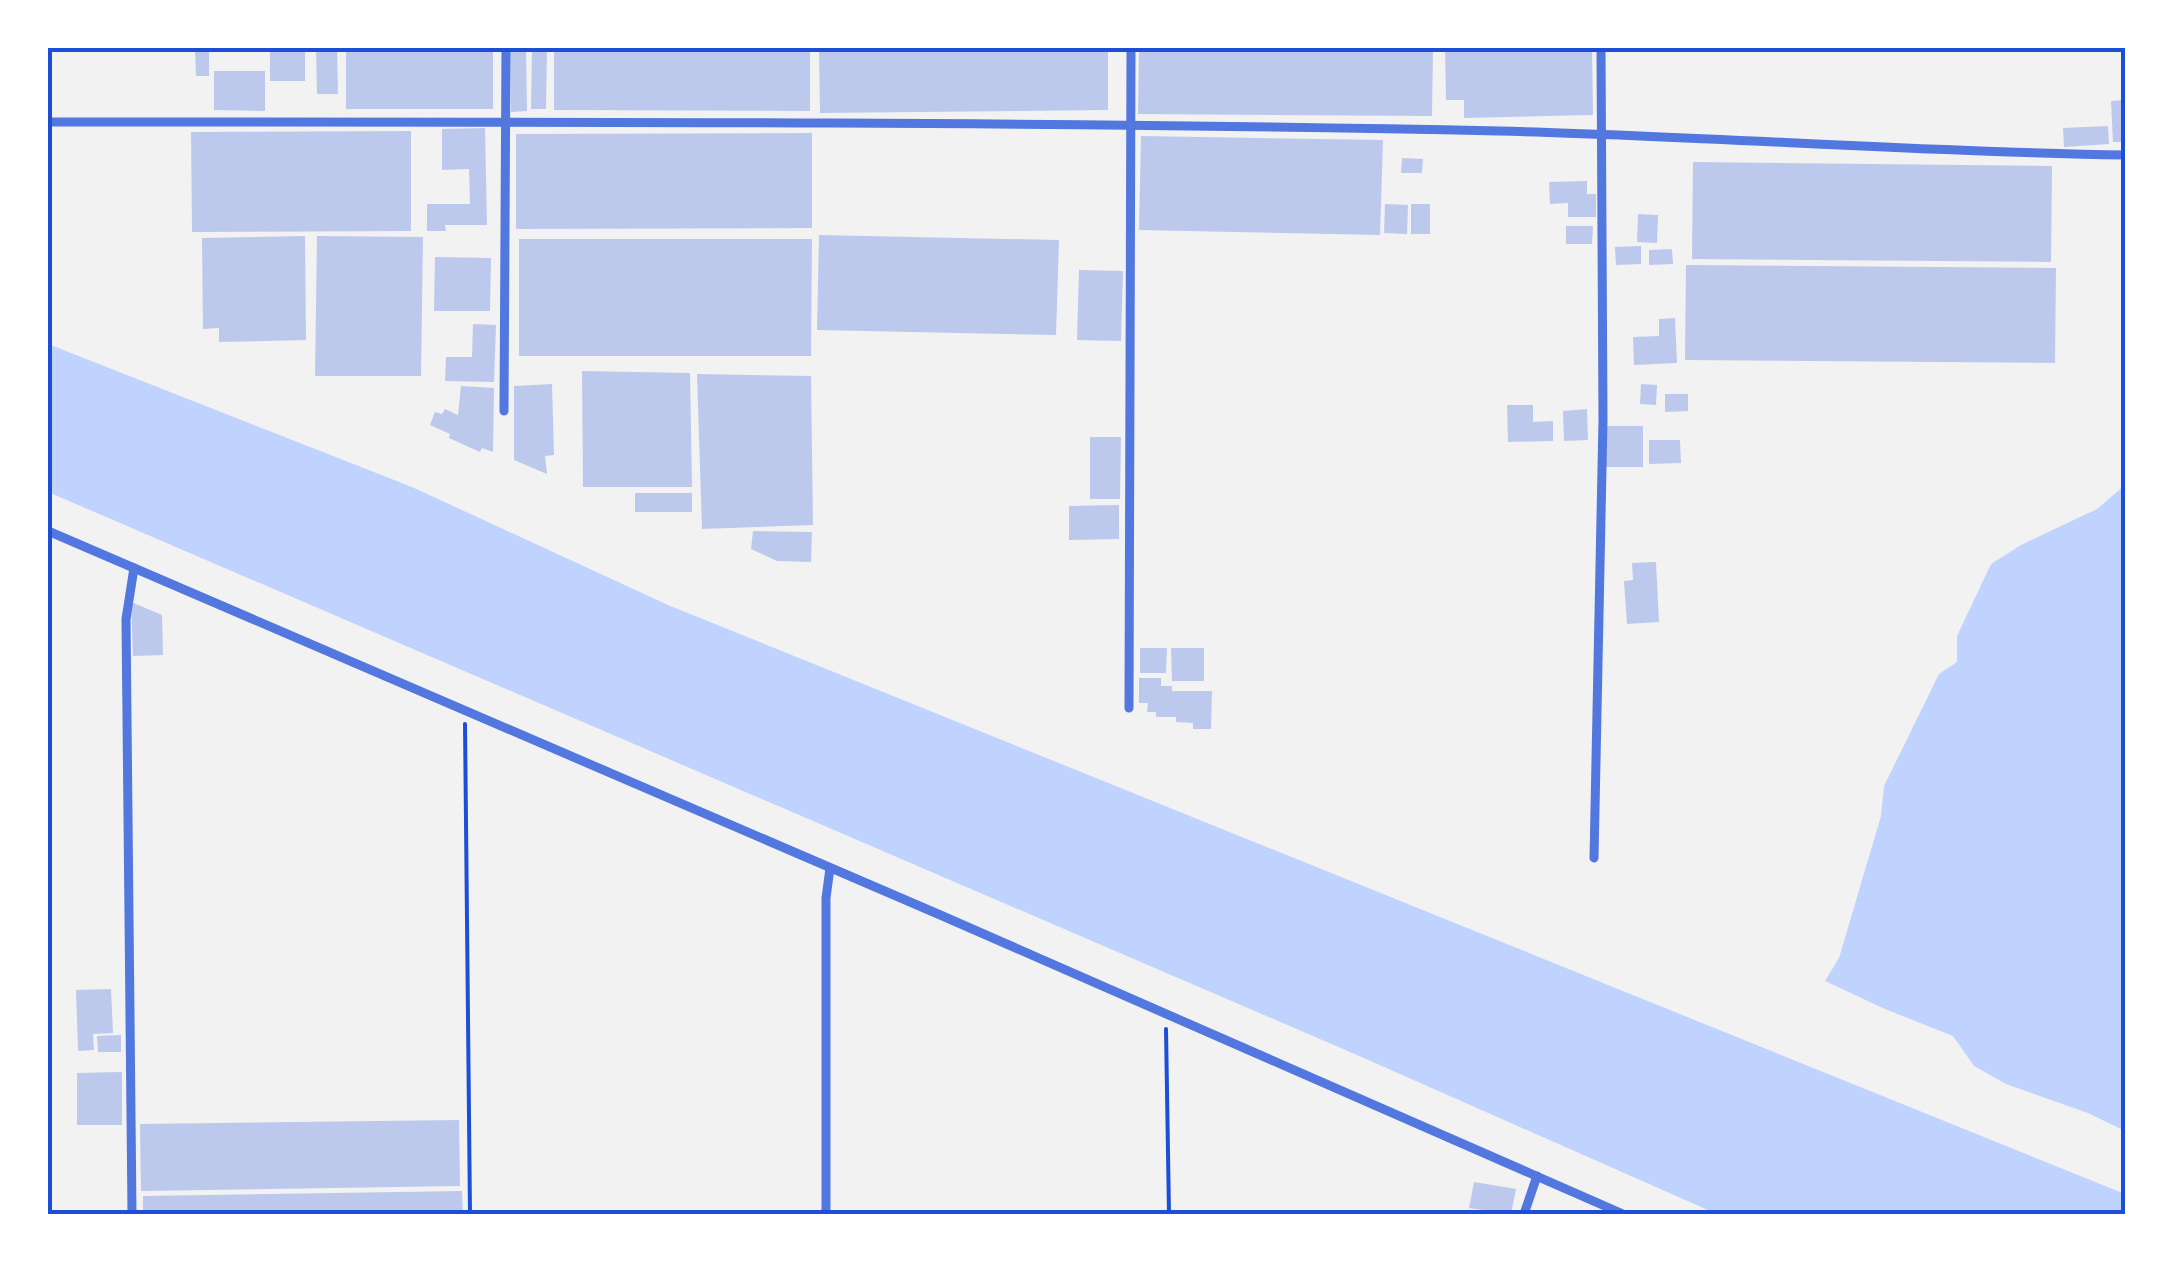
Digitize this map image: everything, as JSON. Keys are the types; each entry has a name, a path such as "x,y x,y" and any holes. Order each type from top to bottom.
{"street":[{"path":"504,411 506,48"},
{"path":"1129,708 1131,48"},
{"path":"1594,858 1603,420 1601,48"},
{"path":"48,122 1132,124 1601,133 1966,153 2126,155"},
{"path":"48,531 1623,1214"},
{"path":"132,1214 126,619 134,568"},
{"path":"826,1214 826,898 830,868"},
{"path":"1524,1214 1537,1176"}],"path":[{"path":"465,711 470,1214"},
{"path":"1166,1017 1169,1214"}],"water":[{"path":"48,344 412,487 668,605 2125,1194 2125,1214 1717,1214 48,492"},
{"path":"2125,485 2125,1131 2088,1113 2006,1084 1974,1066 1953,1036 1825,981 1839,958 1881,816 1884,786 1939,674 1957,662 1957,636 1991,564 2021,545 2097,509"}],"building":[{"path":"195,48 209,48 209,76 196,76"},
{"path":"270,48 305,48 305,81 270,81"},
{"path":"316,48 337,48 338,94 317,94"},
{"path":"346,48 493,48 493,109 346,109"},
{"path":"510,48 526,48 527,111 511,112"},
{"path":"532,48 547,48 546,109 531,109"},
{"path":"554,48 810,48 810,111 554,110"},
{"path":"819,48 1108,48 1108,110 820,113"},
{"path":"1139,48 1433,48 1432,116 1138,114"},
{"path":"1445,48 1592,48 1593,115 1464,118 1464,100 1446,100"},
{"path":"214,71 265,71 265,111 214,110"},
{"path":"2126,100 2126,142 2113,142 2111,101"},
{"path":"2108,126 2109,144 2064,147 2063,128"},
{"path":"485,128 487,225 445,225 446,231 427,231 427,204 470,204 469,169 442,170 442,129"},
{"path":"411,131 411,231 192,232 191,132"},
{"path":"812,133 812,228 516,229 516,134"},
{"path":"1141,136 1383,140 1380,235 1139,230"},
{"path":"1402,158 1423,159 1422,173 1401,173"},
{"path":"1693,162 2052,166 2051,262 1692,259"},
{"path":"1587,181 1587,194 1596,194 1596,217 1568,217 1568,203 1550,204 1549,182"},
{"path":"1385,204 1408,205 1407,234 1384,233"},
{"path":"1411,204 1430,204 1430,234 1411,234"},
{"path":"1638,214 1658,215 1657,243 1637,242"},
{"path":"1566,226 1593,226 1592,244 1566,244"},
{"path":"819,235 1059,240 1056,335 817,330"},
{"path":"305,236 306,340 219,342 219,328 203,329 202,238"},
{"path":"317,236 423,237 421,376 315,376"},
{"path":"519,239 812,239 811,356 519,356"},
{"path":"1641,246 1641,264 1616,265 1615,247"},
{"path":"1672,249 1673,264 1649,265 1649,250"},
{"path":"435,257 491,258 490,311 434,311"},
{"path":"1686,265 2056,268 2055,363 1685,360"},
{"path":"1079,270 1123,271 1121,341 1077,340"},
{"path":"1675,318 1677,363 1634,365 1633,337 1659,336 1659,319"},
{"path":"473,324 496,325 494,382 445,381 446,357 472,357"},
{"path":"582,371 690,373 692,487 583,487"},
{"path":"697,374 811,376 813,525 702,529"},
{"path":"552,384 554,455 545,456 547,474 514,460 514,386"},
{"path":"1641,384 1657,385 1656,405 1640,404"},
{"path":"461,386 494,388 493,452 482,448 480,452 430,425 435,412 442,414 445,409 458,415"},
{"path":"1665,394 1688,394 1688,411 1665,412"},
{"path":"1507,405 1533,405 1533,422 1553,421 1553,441 1508,442"},
{"path":"1587,409 1588,440 1564,441 1563,411"},
{"path":"1605,426 1643,426 1643,467 1605,467"},
{"path":"1090,437 1121,437 1120,499 1090,499"},
{"path":"1649,440 1680,440 1681,463 1649,464"},
{"path":"635,493 692,493 692,512 635,512"},
{"path":"1119,505 1119,539 1069,540 1069,506"},
{"path":"753,531 812,532 811,562 777,561 751,549"},
{"path":"1656,562 1659,622 1627,624 1624,581 1633,580 1632,563"},
{"path":"131,602 162,615 163,655 133,656"},
{"path":"1140,648 1167,648 1166,673 1140,673"},
{"path":"1171,648 1204,648 1204,681 1172,681"},
{"path":"1139,678 1161,678 1161,686 1172,686 1172,691 1212,691 1211,729 1193,729 1193,723 1147,712 1148,703 1139,703"},
{"path":"111,989 113,1033 93,1034 94,1050 78,1051 76,990"},
{"path":"121,1035 121,1052 98,1052 97,1036"},
{"path":"122,1072 122,1125 77,1125 77,1073"},
{"path":"459,1120 460,1186 141,1191 140,1124"},
{"path":"1474,1182 1516,1189 1511,1214 1469,1208"},
{"path":"462,1191 463,1214 143,1214 143,1196"}]}
